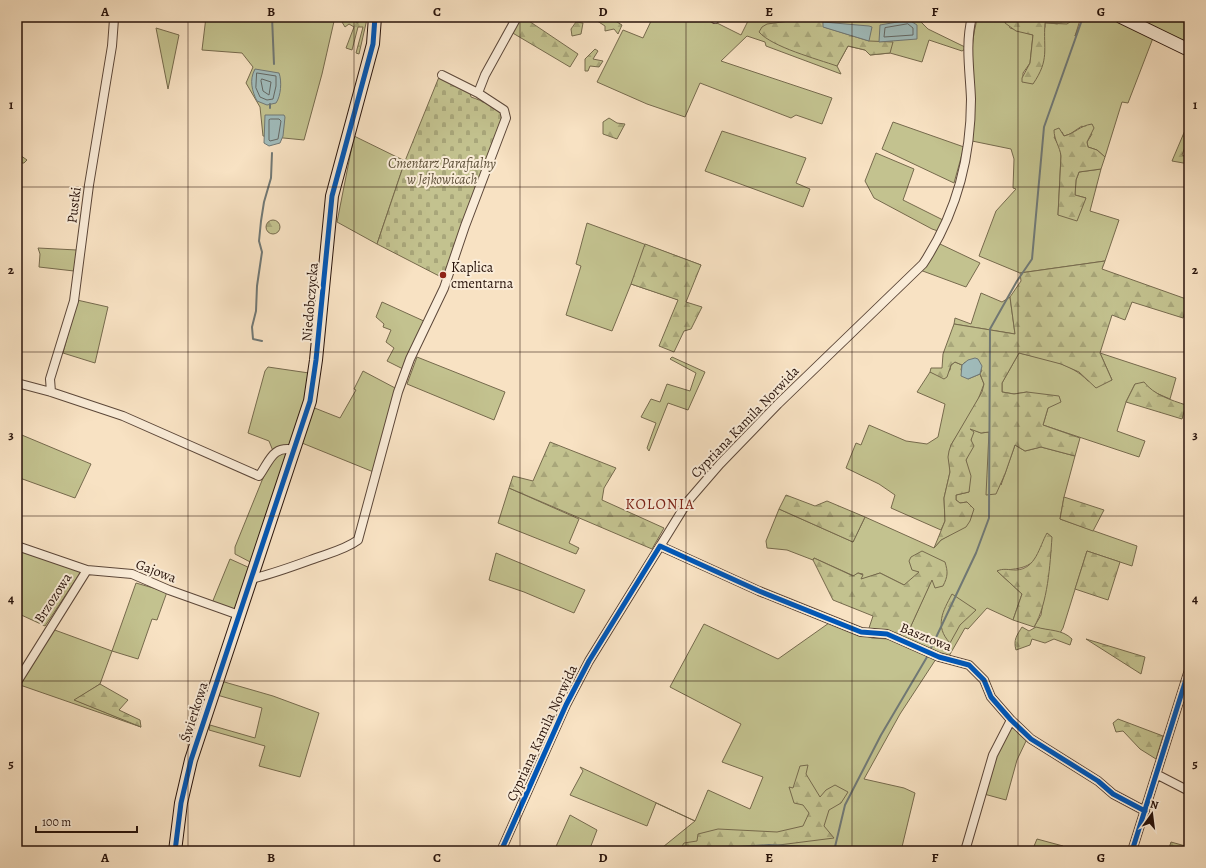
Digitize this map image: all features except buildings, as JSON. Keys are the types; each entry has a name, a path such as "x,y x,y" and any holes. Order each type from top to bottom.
{"street":[{"name":"Niedobczycka","path":"250,582 310,401 316,360 332,196 373,44 375,17"},
{"path":"478,93 485,75 517,17"},
{"name":"Cypriana Kamila Norwida","path":"500,851 566,705 589,661 688,501 720,464 923,264 939,239 952,212 962,175 968,138 970,100 969,38 972,17"},
{"path":"1121,17 1189,50"},
{"name":"Pustki","path":"51,392 50,379 74,301 89,185 112,46 114,19"},
{"path":"250,582 339,550 358,540 398,392 410,359 444,288 465,226 504,127 506,118 504,110 478,93 442,75"},
{"path":"17,382 123,416 259,476 277,451 283,448 295,450"},
{"name":"Gajowa","path":"17,546 87,570 132,574 170,590 239,615"},
{"name":"Basztowa","path":"660,546 759,591 861,632 887,634 939,657 968,665 984,680 991,697 1011,720 1031,739 1098,781 1113,794 1145,811"},
{"name":"Brzozowa","path":"17,682 87,570"},
{"name":"Świerkowa","path":"175,851 181,803 191,760 250,582"},
{"path":"1132,851 1189,670"},
{"path":"965,851 993,754 1011,720"},
{"path":"1156,774 1189,791"}],"green space":[{"path":"206,17 335,17 322,74 304,140 263,136 260,107 246,83 253,67 242,53 202,50"},
{"path":"359,17 367,19 359,54 356,53 363,27 358,27 352,50 346,48 354,27 349,24 345,27 342,22 347,18 358,23"},
{"path":"519,17 523,17 578,54 570,67 511,32"},
{"path":"591,17 609,17 622,25 618,34 614,29 605,31 605,26"},
{"path":"653,17 705,17 741,35 750,17 916,17 928,29 967,48 962,51 929,40 922,62 890,53 870,55 865,50 848,46 837,66 841,74 766,46 765,42 747,36 721,61 832,98 822,124 796,115 791,118 700,83 685,117 647,104 597,82 623,30 643,38"},
{"path":"820,17 824,27 869,41 893,42 890,53 870,55 865,50 848,46 837,66 784,48 759,32 762,27 767,24"},
{"path":"978,17 1006,17 1010,28 1033,35 1030,63 1023,73 1023,82 1045,27 1045,22 1057,24 1076,17 1081,17 1075,36 1083,17 1113,17 1153,38 1128,103 1122,102 1105,157 1097,150 1088,147 1087,142 1092,134 1082,126 1070,134 1064,136 1062,132 1054,137 1060,148 1061,156 1058,215 1086,198 1075,195 1076,180 1079,172 1101,169 1090,211 1119,220 1105,261 1020,273 979,256 996,211 1016,189 1013,188 1014,159 1011,149 972,141 971,61 972,45"},
{"path":"1006,17 1077,17 1067,24 1045,23 1044,61 1042,68 1033,84 1022,82 1022,78 1030,63 1033,35 1016,31 1005,23"},
{"path":"1136,17 1189,17 1189,44"},
{"path":"576,22 583,23 581,34 572,36 571,29"},
{"path":"156,28 179,35 168,89"},
{"path":"595,49 598,51 593,59 603,61 599,67 590,66 588,71 585,71 585,59"},
{"name":"Cmentarz Parafialny w Jejkowicach","path":"439,77 470,93 471,97 495,109 502,114 503,122 445,279 377,244 405,161"},
{"path":"609,118 617,123 625,124 617,139 603,134 603,122"},
{"path":"893,122 964,147 954,183 882,149"},
{"path":"1092,124 1094,128 1087,142 1088,147 1097,150 1105,157 1101,169 1079,172 1076,180 1075,195 1086,198 1077,221 1058,215 1061,156 1054,130 1059,128 1064,136 1084,126"},
{"path":"1186,128 1189,129 1189,136 1182,155 1189,158 1189,164 1172,161"},
{"path":"722,131 806,158 796,183 810,189 803,207 705,171"},
{"path":"354,136 405,161 377,244 337,222"},
{"path":"17,153 27,160 24,163 17,163"},
{"path":"876,153 914,169 903,200 943,220 938,231 874,198 865,181"},
{"path":"273,220 278,222 280,227 278,232 273,234 268,232 266,227 268,222"},
{"path":"587,223 701,265 679,300 631,284 612,331 566,315 581,266 576,264"},
{"path":"645,244 701,265 686,302 702,307 691,329 684,331 674,352 659,346 678,300 631,284"},
{"path":"940,244 980,263 966,287 920,270"},
{"path":"38,248 77,250 74,271 39,267 40,254"},
{"path":"1105,261 1102,269 1189,300 1183,318 1132,302 1125,320 1112,315 1100,353 1112,380 1096,388 1079,372 1061,364 1019,353 1002,383 1002,392 1014,394 1027,392 1059,396 1061,402 1048,408 1043,425 1080,438 1075,456 1041,447 1025,451 1015,445 996,494 986,495 989,432 981,433 970,429 974,432 971,440 974,446 966,460 971,476 969,492 956,495 956,500 960,503 967,502 974,509 970,521 966,527 941,540 934,548 945,521 944,498 950,472 948,457 949,451 982,392 984,384 980,374 982,370 965,362 962,365 955,362 951,365 947,377 944,379 930,372 931,368 942,368 943,354 954,324 1015,334 1010,297 1021,281 1020,273"},
{"path":"981,293 1002,302 1010,297 1015,334 954,324 955,318 971,324"},
{"path":"77,300 108,307 95,363 63,353"},
{"path":"382,302 426,322 403,369 387,361 394,348 386,342 391,330 383,327 384,324 376,317"},
{"path":"1019,353 1047,359 1065,365 1073,369 1088,381 1112,380 1100,353 1176,378 1170,399 1135,384 1126,402 1117,431 1145,441 1139,457 1043,425 1048,408 1027,392 1014,394 1002,392 1002,383"},
{"path":"417,357 505,392 494,420 407,384"},
{"path":"672,357 705,372 688,410 668,403 649,451 647,448 656,423 641,417 651,399 660,402 667,384 690,391 696,373 670,359"},
{"path":"955,362 962,365 961,370 968,379 980,374 984,384 976,405 951,445 950,472 944,498 945,521 941,530 891,508 895,495 879,484 846,468 856,443 861,445 869,425 906,441 927,444 938,437 945,404 917,392 930,372 944,377 950,370 951,365"},
{"path":"268,367 309,373 309,390 294,447 273,451 269,441 248,433 265,371"},
{"path":"363,371 397,389 376,473 302,443 312,407 340,418 356,390 354,389"},
{"path":"1144,382 1158,394 1186,405 1182,419 1126,402 1135,384"},
{"path":"969,428 981,433 989,432 1001,485 1015,445 1025,451 1041,447 1075,456 1064,497 1060,519 1137,546 1132,566 1087,551 1063,628 1060,633 1034,627 1041,615 1051,550 1043,544 1039,553 1030,564 1019,568 997,571 1022,594 1013,620 987,608 968,629 965,628 949,656 940,655 899,636 901,633 910,628 932,579 904,585 880,573 860,580 863,574 858,573 854,576 814,558 813,560 787,550 767,548 766,541 779,509 853,542 865,517 934,548 941,540 950,535 967,502 960,503 956,500 956,495 969,492 966,460 970,450 971,440"},
{"path":"17,433 91,464 75,498 17,477"},
{"path":"550,442 616,468 604,488 602,500 664,528 652,549 509,488 513,476 533,481"},
{"path":"281,453 290,453 254,564 235,554 235,547 263,478 274,458"},
{"path":"509,488 579,519 569,543 579,548 576,554 498,523"},
{"path":"786,495 815,506 827,501 865,517 853,542 779,509"},
{"path":"1064,497 1104,510 1093,531 1060,519"},
{"path":"1047,533 1052,537 1048,584 1039,617 1034,627 1013,620 1022,594 997,571 1004,569 1023,569 1028,566 1036,556"},
{"path":"17,548 81,572 45,626 17,613"},
{"path":"922,551 945,562 947,577 943,586 935,588 932,580 910,628 901,633 899,636 868,631 873,616 833,600 813,560 814,558 853,576 858,573 863,575 861,579 880,573 904,585 919,572 912,570 909,561 911,557"},
{"path":"1087,551 1120,562 1108,600 1075,589"},
{"path":"496,553 585,590 574,613 524,592 489,580"},
{"path":"230,559 250,568 236,610 212,603"},
{"path":"136,583 167,592 157,620 152,619 138,659 112,651"},
{"path":"952,594 976,610 960,625 950,643 942,631 941,625 943,612"},
{"path":"829,623 872,638 889,639 936,659 900,714 864,779 904,788 915,793 901,851 785,851 785,847 756,846 658,851 695,821 708,790 750,809 763,777 722,762 741,724 670,687 704,624 778,659"},
{"path":"1022,627 1029,631 1036,627 1064,633 1072,639 1070,645 1054,639 1045,643 1032,639 1030,645 1016,650 1015,640"},
{"path":"52,629 112,651 100,684 75,700 141,727 20,685"},
{"path":"1086,639 1145,657 1141,674"},
{"path":"221,681 273,696 319,713 300,777 259,766 265,746 209,730 210,725 255,738 262,708 217,695"},
{"path":"100,684 128,700 119,710 140,720 141,727 74,700"},
{"path":"1118,719 1163,736 1156,759 1140,749 1123,731 1116,732 1113,723"},
{"path":"1014,728 1027,739 1017,760 1006,800 984,794 994,759 1010,729"},
{"path":"808,765 806,774 820,797 826,790 835,785 848,792 841,803 829,810 824,826 834,838 771,846 679,851 684,843 697,841 698,834 718,829 777,832 803,826 809,813 803,805 794,803 789,787 793,788 800,766"},
{"path":"580,767 695,821 656,803 647,826 570,795 583,771"},
{"path":"570,815 597,830 589,851 554,851"},
{"path":"1037,839 1063,846 1062,851 1032,851"},
{"path":"1171,842 1189,847 1189,851 1168,851"}],"water":[{"path":"909,20 917,25 917,39 879,42 880,25"},
{"path":"823,22 872,27 869,41 823,27"},
{"path":"255,69 279,73 280,88 276,103 267,105 257,101 252,85 252,77"},
{"path":"265,115 284,115 283,136 280,143 269,146 264,143"},
{"path":"975,358 978,359 982,366 980,374 968,379 961,376 962,365 968,360"}],"waterway":[{"path":"272,17 274,64"},
{"path":"931,648 976,553 989,518 990,329 1017,281 1032,259 1044,127 1083,17"},
{"path":"262,341 253,339 252,327 256,311 257,286 262,252 259,241 261,221 264,202 271,178 272,153"},
{"path":"834,851 845,805 881,735 927,657"},
{"path":"709,849 769,845 835,848"}],"cycle path":[{"path":"175,851 181,803 191,760 310,401 316,360 332,196 373,44 375,17"},
{"path":"501,851 566,705 589,661 660,546 759,591 861,632 887,634 939,657 969,665 984,680 991,697 1011,720 1031,739 1098,781 1113,794 1145,811"},
{"path":"1132,851 1189,670"}],"place":[{"name":"Kaplica cmentarna","path":"443,275"}],"district":[{"name":"KOLONIA","path":"660,504"}]}
